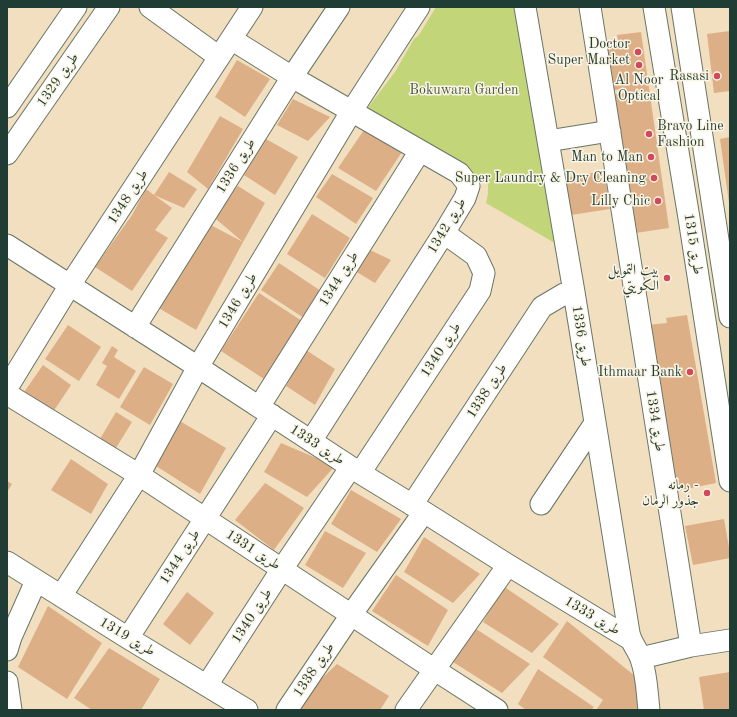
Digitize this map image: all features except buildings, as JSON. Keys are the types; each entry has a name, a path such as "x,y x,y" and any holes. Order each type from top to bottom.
{"street":[{"name":"طريق 1329","path":"7,107 76,7"},
{"name":"طريق 1329","path":"7,154 110,7"},
{"path":"150,7 219,58"},
{"name":"طريق 1348","path":"7,388 70,285 252,7"},
{"name":"طريق 1336","path":"135,327 292,77 339,7"},
{"name":"طريق 1346","path":"61,596 139,475 198,367 351,112 419,7"},
{"name":"طريق 1336","path":"526,7 630,639 641,658 644,667 649,710"},
{"name":"طريق 1334","path":"590,7 691,646"},
{"name":"طريق 1315","path":"654,7 730,481"},
{"name":"طريق 1315","path":"682,7 726,259 730,317"},
{"name":"طريق 1342","path":"231,39 351,112 459,173 469,186 465,198 444,233 311,441"},
{"path":"548,141 610,131"},
{"name":"طريق 1344","path":"128,638 205,519 265,411 420,151"},
{"name":"طريق 1340","path":"207,685 282,569 356,470 480,290 484,273 476,256 444,233"},
{"name":"طريق 1333","path":"7,245 356,470 630,639"},
{"name":"طريق 1338","path":"287,710 351,615 542,307 564,294 574,292"},
{"name":"طريق 1331","path":"7,394 139,475 497,710"},
{"path":"541,504 595,423"},
{"name":"طريق 1319","path":"7,562 247,710"},
{"path":"406,710 508,565"},
{"path":"7,650 11,637 36,581"},
{"path":"641,658 691,646 728,641"},
{"path":"7,682 11,710"}],"green space":[{"name":"Bokuwara Garden","path":"436,7 522,7 560,246 486,203 488,184 423,146 367,109 395,72 414,39 419,35"}],"place":[{"name":"Doctor Super Market","path":"638,52"},
{"name":"Al Noor Optical","path":"639,65"},
{"name":"Rasasi","path":"717,76"},
{"name":"Bravo Line Fashion","path":"649,134"},
{"name":"Man to Man","path":"651,157"},
{"name":"Super Laundry & Dry Cleaning","path":"654,178"},
{"name":"Lilly Chic","path":"658,201"},
{"name":"بيت التمويل الكويتي","path":"667,278"},
{"name":"Ithmaar Bank","path":"690,372"},
{"name":"رمانه - جذور الرمان","path":"707,493"}]}
